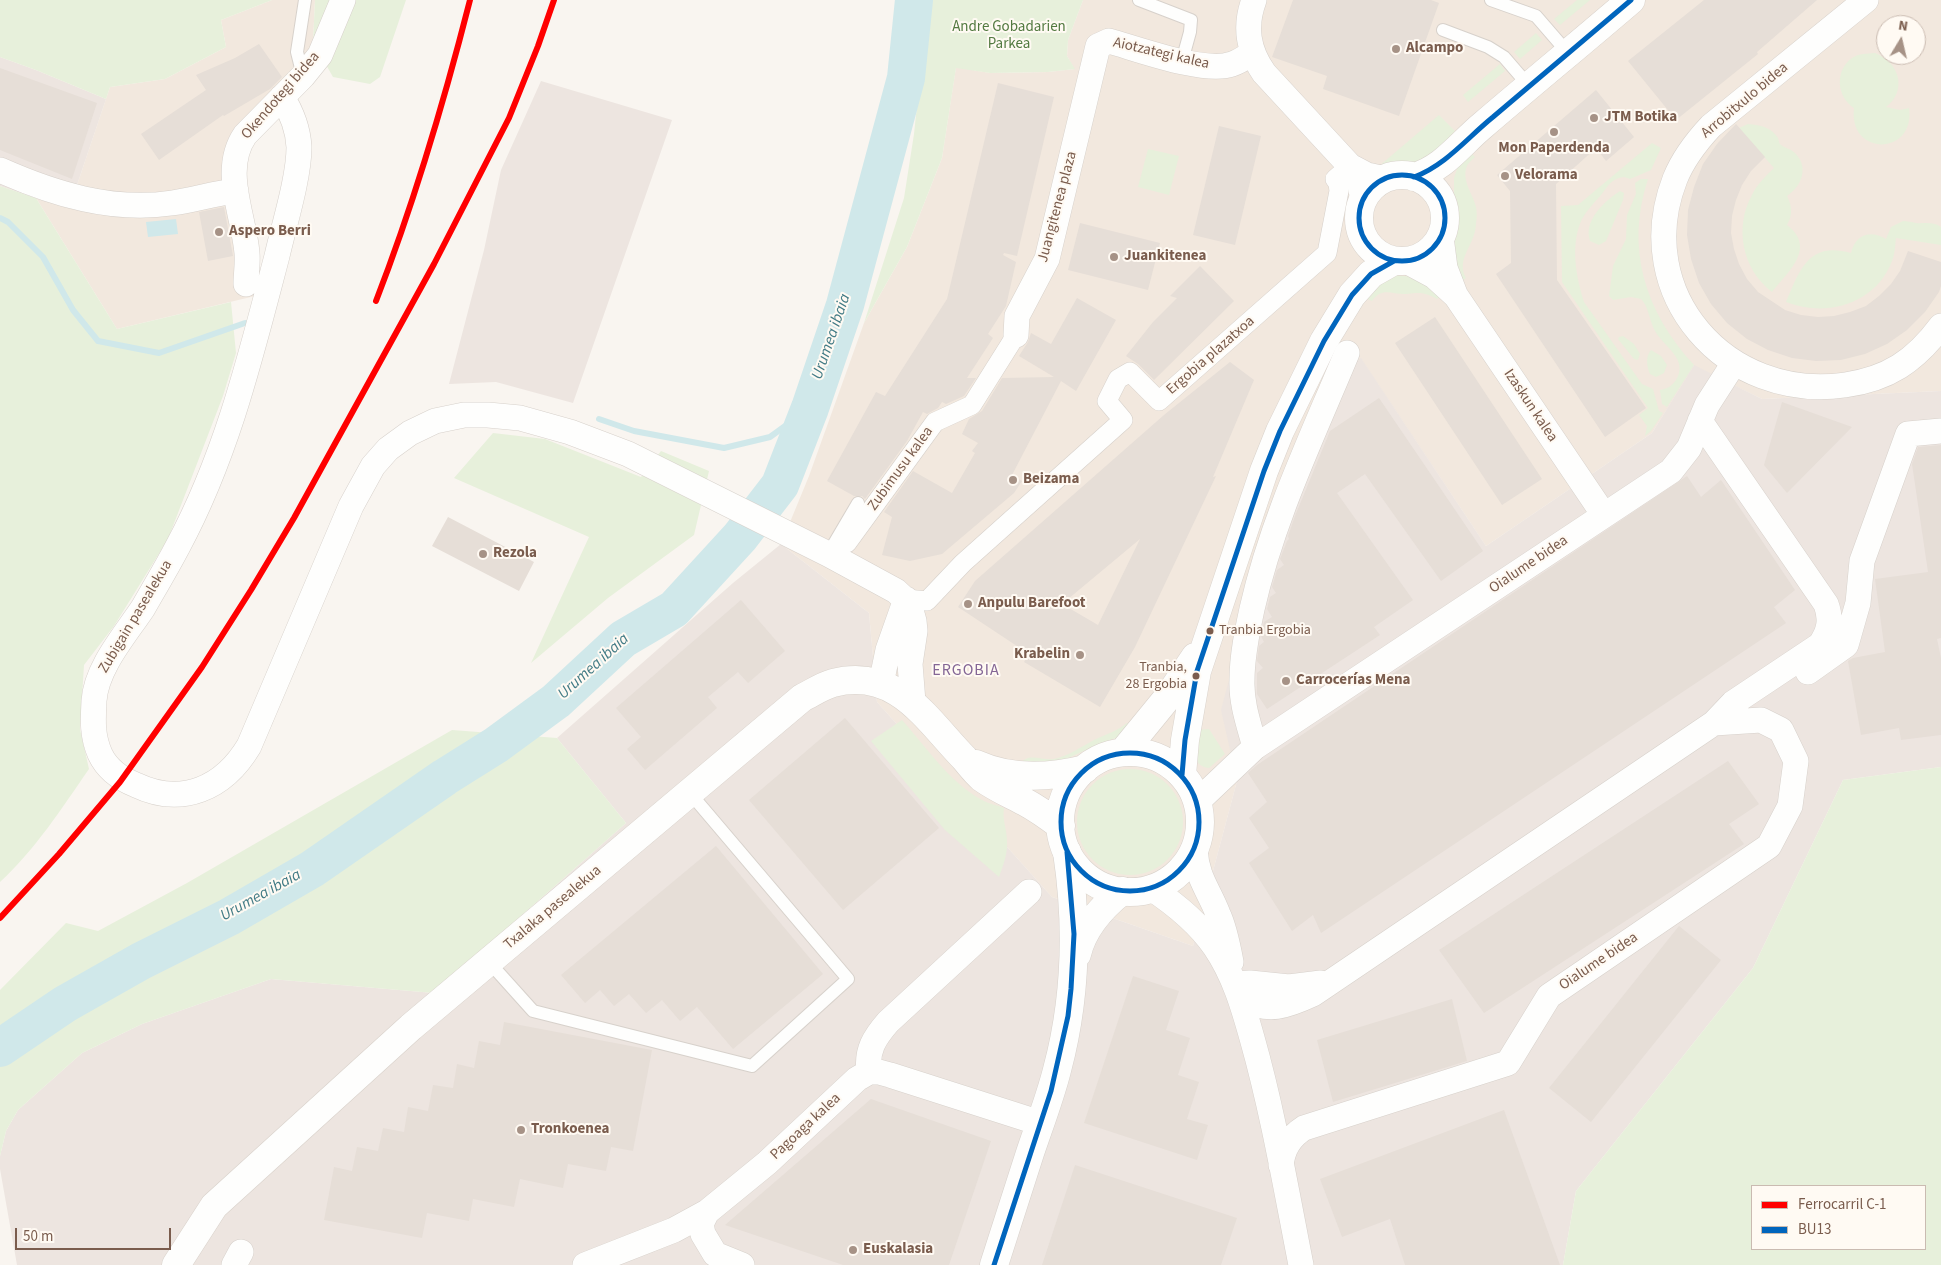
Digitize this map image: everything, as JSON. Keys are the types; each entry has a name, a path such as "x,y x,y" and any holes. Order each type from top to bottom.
{"main road":[{"path":"1414,177 1430,171 1446,160 1474,132 1632,0"},
{"path":"1439,196 1441,177 1446,160"},
{"path":"1182,775 1190,705 1207,637 1264,471 1280,431 1324,341 1352,295 1371,274 1401,261 1422,258 1433,249 1441,237 1446,223 1445,209 1439,196 1428,184 1414,177 1402,175 1385,179 1371,188 1363,199 1359,211 1359,224 1362,236 1360,266 1352,295"},
{"path":"1362,236 1375,252 1384,258 1401,261"},
{"path":"1123,752 1168,697 1207,637"},
{"name":"Txalaka pasealekua","path":"176,1265 214,1206 411,1027 802,698 832,684 865,680 881,684 899,692 913,702 981,777 1036,808 1060,826"},
{"path":"994,1265 1057,1070 1065,1030 1074,965 1074,909 1067,852 1060,826 1061,810 1066,794 1085,769 1096,761 1123,752 1155,756 1170,764 1182,775 1197,802 1200,818 1199,834 1195,849 1177,874 1165,882 1150,888 1141,891 1122,891 1108,888 1084,874 1067,852"},
{"name":"Txalaka pasealekua","path":"964,759 1002,773 1023,776 1044,777 1085,769"},
{"path":"1074,965 1081,943 1092,922 1100,910 1122,891"}],"street":[{"name":"Okendotegi bidea","path":"246,284 247,254 236,191 234,167 239,144 245,135 320,56 343,0"},
{"path":"1254,0 1248,19 1252,53 1264,73 1350,166 1359,181 1363,199"},
{"name":"Arrobitxulo bidea","path":"1866,0 1711,126 1693,148 1676,178 1669,198 1665,219 1666,261 1671,281 1686,313 1702,336 1717,351 1734,363 1766,378 1793,386 1814,388 1857,384 1877,378 1897,369 1910,360 1931,340 1941,326"},
{"name":"Aiotzategi kalea","path":"1091,76 1098,46 1108,41 1211,68 1232,64 1252,53"},
{"name":"Juangitenea plaza","path":"1016,334 1017,316 1047,259 1091,76"},
{"name":"Zubigain pasealekua","path":"282,97 292,114 298,133 297,168 283,231 239,399 220,456 204,493 163,573 102,670 95,690 93,726 95,739 107,765 117,775 139,787 159,794 169,795 189,794 224,776 244,753 361,485 373,466 388,449 410,433 435,421 451,417 488,414 520,418 570,432 628,454 831,549 906,599"},
{"path":"1350,166 1367,174 1385,179"},
{"name":"Ergobia plazatxoa","path":"906,599 927,602 963,563 1123,420 1107,402 1118,379 1130,372 1159,401 1327,253 1339,190 1335,179 1350,166"},
{"path":"0,170 33,184 83,199 110,203 136,205 171,204 236,191"},
{"name":"Izaskun kalea","path":"1441,237 1445,268 1456,296 1604,515"},
{"name":"Izaskun kalea","path":"1401,261 1434,276 1456,296"},
{"name":"Zubimusu kalea","path":"831,549 935,422 972,405 1016,334"},
{"path":"1255,747 1245,712 1242,681 1245,644 1259,580 1287,494 1347,353"},
{"name":"Oialume bidea","path":"1197,802 1255,747 1671,471 1689,448 1707,405 1734,363"},
{"path":"1238,992 1250,983 1289,987 1310,986 1331,981 1714,723 1733,704 1820,645 1828,632 1830,617 1826,604 1700,421"},
{"path":"1733,704 1763,703 1846,646 1858,603 1862,562 1908,434 1941,431"},
{"path":"881,684 888,650 906,599"},
{"path":"906,599 912,610 915,626 910,664 913,702"},
{"name":"Oialume bidea","path":"1281,1165 1284,1149 1288,1142 1304,1128 1508,1063 1549,996 1769,846 1790,806 1796,761 1780,730 1761,720 1714,723"},
{"name":"Oialume bidea","path":"1195,849 1198,874 1218,913 1226,935 1238,992 1264,1079 1301,1265"},
{"name":"Oialume bidea","path":"1150,888 1186,914 1201,929 1218,952 1238,992"},
{"path":"1029,892 888,1022 871,1046 868,1064 869,1072 890,1075 1040,1123"},
{"name":"Pagoaga kalea","path":"585,1265 674,1230 707,1212 767,1163 850,1085 869,1072"},
{"path":"707,1212 702,1224 709,1244 716,1254 742,1265"}],"lane":[{"path":"303,76 297,52 306,0"},
{"path":"1140,0 1191,20 1190,32 1182,61"},
{"path":"1491,0 1536,16 1568,53"},
{"path":"1443,30 1488,47 1504,57 1529,86"},
{"path":"831,549 858,503"},
{"path":"489,962 533,1011 752,1066 848,979 690,793"}],"shaded area":[{"path":"272,0 315,0 313,42 324,60 250,145 245,175 255,260 255,296 117,329 36,198 77,185 110,87 165,79 226,47 221,20"},
{"path":"1083,0 1941,0 1941,391 1762,399 1694,366 1652,433 1486,546 1361,359 1322,389 1237,781 1193,946 1052,897 877,702 869,613 781,544 809,476 864,323 907,247 942,158 956,67 990,73 1048,72 1074,69 1067,56 1068,40"},
{"path":"0,57 106,99 77,185 36,198 0,186"},
{"path":"541,81 672,120 573,403 496,382 449,384 484,250 501,170"},
{"path":"1361,358 1486,546 1652,433 1694,365 1762,399 1941,391 1941,767 1843,780 1753,968 1576,1191 1563,1265 17,1265 0,1169 0,1156 6,1131 18,1110 82,1053 142,1024 271,979 434,993 626,823 557,738 733,583 781,544 869,613 877,702 1052,897 1193,946 1237,781 1221,710 1272,517 1322,389"}],"green space":[{"path":"0,0 272,0 221,20 226,47 165,79 110,87 106,99 0,57"},
{"path":"315,0 406,0 380,77 370,84 333,77 313,42"},
{"name":"Andre Gobadarien Parkea","path":"928,0 1083,0 1068,40 1067,56 1075,69 1048,72 990,73 956,68 942,158 907,247 864,323 904,198 914,134"},
{"path":"1577,0 1590,0 1560,25 1554,19"},
{"path":"1536,33 1542,40 1520,59 1514,52"},
{"path":"1860,54 1876,54 1876,65 1891,65 1898,77 1897,93 1886,107 1900,110 1909,108 1908,124 1903,135 1893,142 1882,144 1871,142 1861,135 1855,124 1854,108 1848,103 1841,91 1840,77 1842,70 1846,63"},
{"path":"1500,64 1505,71 1468,102 1463,95"},
{"path":"1439,115 1455,131 1431,157 1414,164 1400,163 1378,167"},
{"path":"1748,124 1761,126 1772,131 1778,138 1780,145 1792,150 1799,158 1803,170 1797,187 1787,196 1791,210 1787,225 1796,234 1800,242 1800,251 1792,268 1772,292 1754,272 1744,247 1743,220 1746,207 1756,187 1774,168 1739,128"},
{"path":"1652,143 1661,148 1651,170 1630,179 1624,177 1616,179 1611,183 1582,219 1578,229 1575,250 1577,271 1584,302 1642,384 1653,389 1659,411 1663,413 1651,431 1645,436 1647,426 1639,415 1648,408 1562,282 1561,206 1578,205"},
{"path":"1148,149 1179,156 1169,195 1138,187"},
{"path":"1469,151 1475,157 1468,165 1465,176 1475,202 1477,217 1473,238 1464,258 1463,271 1466,278 1460,282 1452,245 1457,228 1458,212 1454,194 1454,178 1459,163"},
{"path":"1641,179 1648,179 1641,205 1639,230 1644,278 1652,301 1663,323 1677,345 1694,365 1667,407 1662,404 1660,390 1669,387 1676,380 1679,373 1677,359 1655,331 1646,306 1641,299 1631,297 1613,300 1609,296 1613,266 1626,239 1627,215 1636,194 1635,183"},
{"path":"0,186 36,198 117,329 231,302 236,353 223,396 168,539 114,626 84,665 80,729 89,769 25,856 0,882"},
{"path":"1620,191 1624,193 1623,200 1606,241 1599,245 1590,241 1590,223 1603,205"},
{"path":"1903,221 1938,225 1941,227 1941,245 1896,238 1893,258 1884,276 1874,288 1848,304 1817,308 1801,307 1786,302 1802,269 1816,255 1825,251 1837,250 1851,253 1860,238 1874,234 1886,239 1891,227"},
{"path":"1394,275 1414,277 1443,294 1437,299 1418,293 1387,292 1379,294 1372,301 1363,297 1370,287"},
{"path":"1623,336 1634,344 1640,354 1638,360 1634,359 1618,339"},
{"path":"1651,350 1661,356 1667,365 1664,373 1656,377 1650,374 1647,365 1647,359"},
{"path":"493,433 545,439 641,477 661,451 709,471 694,535 608,598 531,663 589,537 454,478"},
{"path":"902,720 939,764 959,784 987,803 1004,808 1007,846 999,877 945,830 871,741"},
{"path":"1127,723 1133,728 1124,735 1066,759 1055,762 1021,763 1032,757 1054,759 1065,756"},
{"path":"1209,729 1225,754 1209,768 1203,766 1196,759 1195,748 1197,730"},
{"path":"452,730 557,738 626,823 434,993 271,979 142,1024 82,1053 18,1110 6,1131 0,1156 0,990 66,923 98,931 187,883"},
{"path":"1941,767 1941,1265 1563,1265 1576,1191 1753,968 1843,780"},
{"path":"1130,769 1150,773 1167,785 1179,802 1183,822 1179,842 1167,859 1150,871 1130,875 1110,871 1093,859 1081,842 1077,822 1081,802 1093,785 1110,773"}],"water":[{"path":"176,219 178,234 148,237 146,222"}],"building":[{"path":"1293,0 1431,0 1439,3 1399,116 1323,89 1327,76 1272,57"},
{"path":"1704,0 1817,0 1757,52 1758,54 1676,120 1628,61"},
{"path":"259,44 282,77 270,89 223,115 159,160 141,134 206,90 196,75 235,58"},
{"path":"0,68 97,103 72,179 0,150"},
{"path":"998,83 1054,97 1017,256 1004,253 1003,255 1016,262 1006,306 988,334 993,338 967,378 976,378 964,396 946,404 942,402 938,408 927,414 923,412 907,441 865,499 862,496 854,496 827,481 876,392 885,396 947,299"},
{"path":"1596,90 1634,137 1606,161 1596,148 1556,184 1557,280 1646,408 1605,437 1496,274 1511,263 1510,191 1497,175"},
{"path":"1736,124 1765,157 1751,171 1742,185 1732,216 1731,233 1734,249 1747,279 1758,292 1785,310 1801,315 1834,316 1866,306 1879,296 1900,271 1908,251 1941,262 1941,286 1939,292 1925,312 1907,330 1887,344 1865,354 1841,360 1816,361 1792,358 1768,350 1747,339 1727,323 1711,304 1699,283 1691,259 1687,235 1688,210 1703,164 1717,144"},
{"path":"1219,126 1261,136 1235,245 1193,235"},
{"name":"Aspero Berri","path":"224,207 233,256 208,261 199,212"},
{"name":"Juankitenea","path":"1080,223 1160,243 1148,290 1068,270"},
{"path":"1200,266 1234,301 1154,380 1138,364 1126,356 1153,322 1177,298 1170,296"},
{"path":"1077,298 1116,320 1076,391 1061,381 1012,475 1022,481 1014,493 942,554 910,561 882,555 892,517 884,512 913,471 952,493 975,453 972,451 978,443 962,434 969,419 982,411 1002,378 1054,377 1019,356 1028,342 1031,333 1051,344"},
{"path":"1435,317 1542,479 1502,505 1395,343"},
{"path":"1230,362 1254,380 1213,477 1216,476 1135,647 1100,707 1024,662 1029,654 958,607 975,581 1164,415","holes":["1140,539 1098,625 1062,604"]},
{"path":"1379,398 1483,551 1441,581 1365,474 1337,493 1413,600 1374,627 1380,635 1267,709 1257,694 1257,673 1263,668 1257,661 1259,646 1264,642 1261,636 1264,622 1272,617 1267,609 1270,597 1276,593 1272,587 1277,570 1284,565 1280,559 1289,539 1288,536 1295,516 1330,431"},
{"path":"1782,402 1852,427 1787,493 1764,465"},
{"path":"1941,445 1941,638 1937,639 1941,658 1941,735 1901,740 1899,728 1861,735 1848,661 1853,658 1885,652 1875,579 1928,572 1912,464 1918,447"},
{"path":"1687,476 1701,497 1721,480 1795,590 1774,607 1786,623 1321,933 1313,915 1292,931 1249,863 1269,848 1249,818 1267,802 1248,773 1257,765"},
{"name":"Rezola","path":"448,517 534,562 519,591 432,546"},
{"path":"741,600 785,651 748,683 738,672 708,697 717,708 645,770 627,749 641,737 616,708"},
{"path":"845,718 939,828 843,910 749,800"},
{"path":"1728,761 1759,804 1729,824 1744,844 1484,1013 1439,950"},
{"path":"716,846 823,974 733,1049 697,1007 680,1021 662,1000 646,1013 629,994 614,1006 600,990 585,1003 561,975"},
{"path":"1679,926 1721,960 1591,1122 1549,1088"},
{"path":"1133,976 1179,991 1166,1030 1190,1038 1178,1075 1199,1082 1187,1119 1208,1125 1197,1160 1084,1123"},
{"path":"1452,999 1467,1061 1333,1102 1317,1040"},
{"name":"Tronkoenea","path":"504,1022 652,1050 633,1151 611,1147 606,1171 568,1164 563,1188 520,1179 514,1207 473,1199 469,1221 427,1213 422,1238 324,1220 334,1167 352,1171 357,1147 378,1151 383,1128 404,1132 408,1107 428,1111 433,1085 453,1088 457,1064 474,1068 479,1041 500,1045"},
{"path":"871,1099 991,1141 949,1265 843,1265 725,1225"},
{"path":"1504,1110 1560,1265 1405,1265 1390,1219 1342,1237 1320,1179"},
{"path":"1075,1165 1237,1218 1221,1265 1042,1265"}],"waterway":[{"name":"Urumea ibaia","path":"0,1048 65,1004 141,961 229,917 312,869 445,777 496,745 556,701 623,639 674,609 740,537 780,485 810,408 845,305 906,78 914,0"},
{"path":"0,218 8,222 43,257 73,310 98,341 159,353 245,323"},
{"path":"599,419 634,431 724,448 770,437 810,408"}],"rail line":[{"name":"C-1","path":"376,301 428,152 470,0"},
{"name":"C-1","path":"0,918 59,854 120,782 202,667 251,590 294,518 434,264 509,118 554,0"}],"transit line":[{"name":"BU13","path":"1414,177 1436,166 1456,150 1631,0"},
{"name":"BU13","path":"1402,175 1419,178 1433,187 1442,201 1445,218 1442,235 1433,249 1419,258 1402,261 1385,258 1371,249 1362,235 1359,218 1362,201 1371,187 1385,178 1402,175"},
{"name":"BU13","path":"1182,775 1185,740 1197,671 1264,471 1280,431 1324,341 1352,295 1371,274 1394,261"},
{"name":"BU13","path":"1130,753 1144,754 1157,758 1169,764 1179,773 1188,783 1194,795 1198,808 1199,822 1198,836 1194,849 1188,861 1179,871 1169,880 1157,886 1144,890 1130,891 1116,890 1103,886 1091,880 1081,871 1072,861 1066,849 1062,836 1061,822 1062,808 1066,795 1072,783 1081,773 1091,764 1103,758 1116,754 1130,753"},
{"name":"BU13","path":"994,1265 1051,1091 1068,1016 1074,934 1067,852"}],"place":[{"name":"Alcampo","path":"1396,49"},
{"name":"JTM Botika","path":"1594,118"},
{"name":"Mon Paperdenda","path":"1554,132"},
{"name":"Velorama","path":"1505,176"},
{"name":"Aspero Berri","path":"219,232"},
{"name":"Juankitenea","path":"1114,257"},
{"name":"Beizama","path":"1013,480"},
{"name":"Rezola","path":"483,554"},
{"name":"Anpulu Barefoot","path":"968,604"},
{"name":"Tranbia Ergobia","path":"1210,631"},
{"name":"Krabelin","path":"1080,655"},
{"name":"Tranbia, 28 Ergobia","path":"1196,676"},
{"name":"Carrocerías Mena","path":"1286,681"},
{"name":"Tronkoenea","path":"521,1130"},
{"name":"Euskalasia","path":"853,1250"}],"district":[{"name":"ERGOBIA","path":"966,671"}]}
